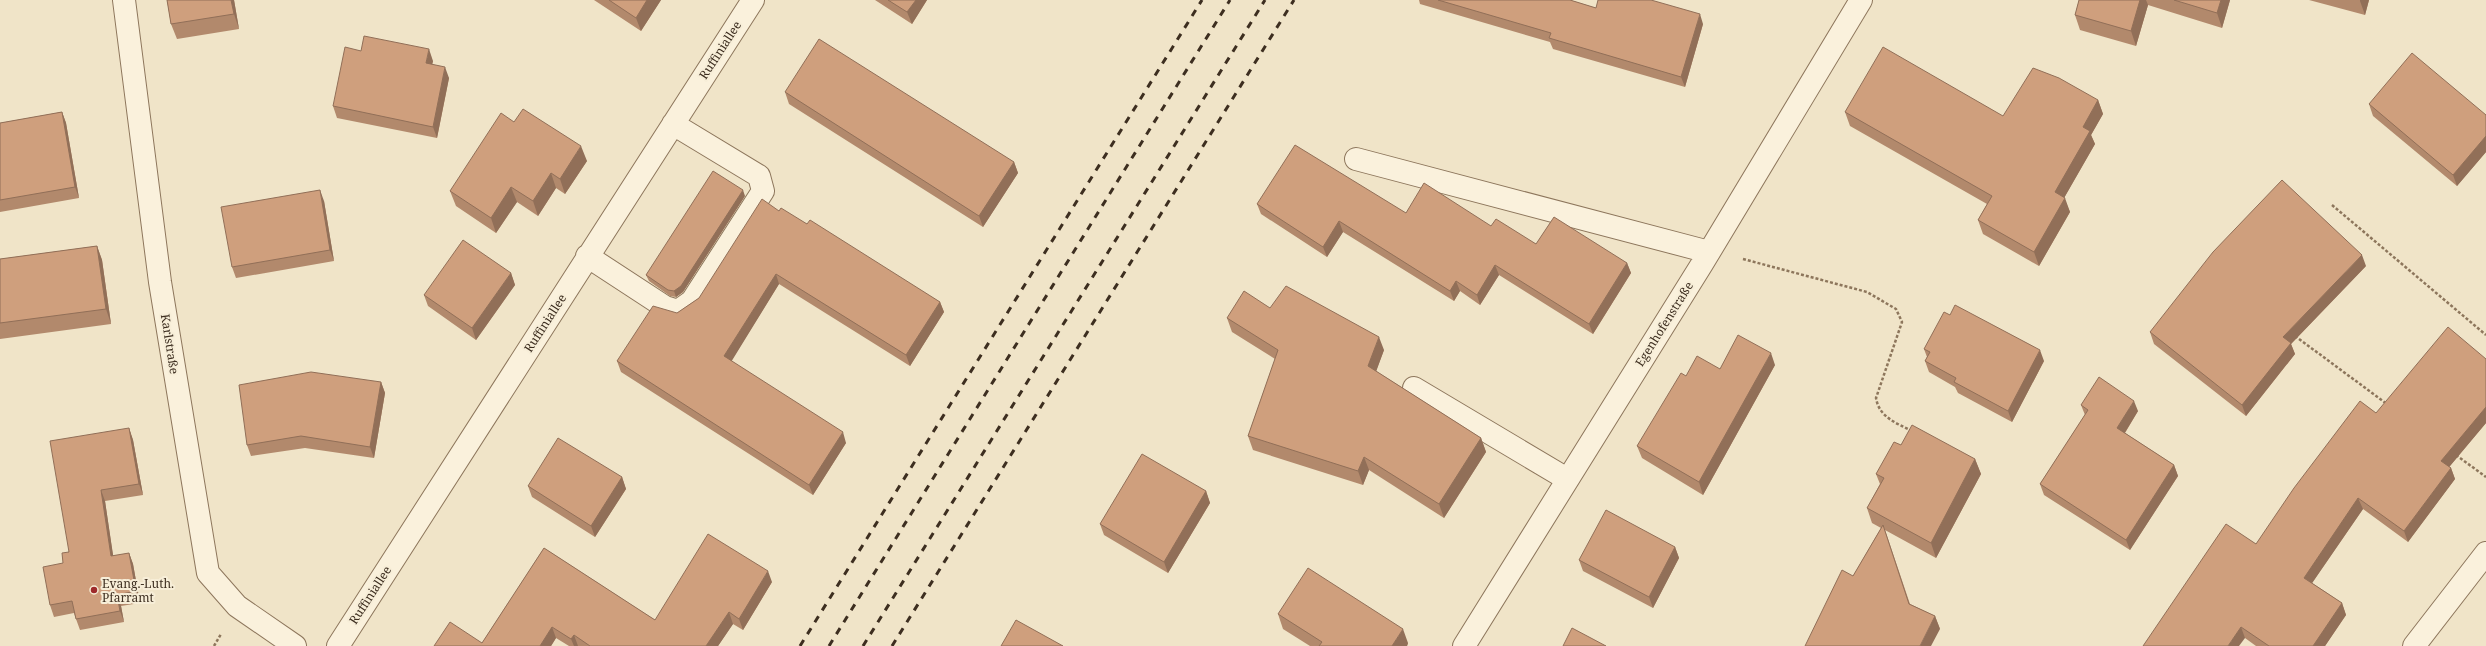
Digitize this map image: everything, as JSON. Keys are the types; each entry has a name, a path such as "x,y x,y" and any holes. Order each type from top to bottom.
{"street":[{"name":"Karlstraße","path":"124,0 160,282 208,573 237,606 295,646"},
{"name":"Ruffiniallee","path":"338,646 587,256 753,0"},
{"name":"Egenhofenstraße","path":"1464,646 1709,251 1861,0"},
{"path":"587,256 665,307 678,312 692,301 763,191 759,176 672,124"},
{"path":"1356,159 1709,251"},
{"path":"1414,388 1567,479"},
{"path":"2414,646 2486,553"}],"path":[{"path":"2332,206 2486,335"},
{"path":"1709,251 1866,292 1896,309 1902,322 1876,398 1878,409 1888,419 1915,433"},
{"path":"2291,334 2392,408"},
{"path":"2455,454 2486,477"}],"building":[{"path":"167,0 231,0 234,14 171,24"},
{"path":"609,0 647,0 636,18"},
{"path":"888,0 916,0 907,12"},
{"path":"1438,0 1570,0 1596,8 1598,0 1651,0 1700,14 1681,77 1549,38 1551,33"},
{"path":"2079,0 2140,0 2131,31 2075,15"},
{"path":"2174,0 2221,0 2217,13"},
{"path":"364,36 429,49 426,63 445,67 433,127 333,106 345,47 361,51"},
{"path":"819,39 1014,162 979,216 785,92"},
{"path":"1883,47 2003,116 2033,68 2059,78 2098,100 2083,127 2090,131 2055,192 2065,198 2034,252 1978,220 1992,196 1845,112"},
{"path":"2412,53 2486,115 2486,136 2453,175 2369,104"},
{"path":"523,109 581,146 560,179 551,173 533,201 511,187 491,218 450,191 501,113 514,122"},
{"path":"62,112 75,187 0,200 0,123"},
{"path":"1295,145 1406,213 1424,183 1491,226 1496,219 1536,244 1554,217 1627,263 1589,324 1495,265 1477,295 1456,281 1450,291 1339,221 1323,247 1257,204"},
{"path":"713,171 743,190 681,286 674,291 668,290 646,275"},
{"path":"2282,180 2362,255 2283,337 2291,343 2242,405 2150,332 2213,252"},
{"path":"320,190 330,250 232,267 221,207"},
{"path":"762,199 779,211 781,208 807,224 810,220 940,302 906,355 776,274 724,356 843,432 809,485 617,361 653,306 677,313 699,298"},
{"path":"463,240 511,273 472,328 424,295"},
{"path":"97,246 106,309 0,323 0,259"},
{"path":"1286,286 1379,337 1368,366 1481,438 1439,504 1364,457 1358,471 1248,436 1278,350 1227,318 1244,291 1270,308"},
{"path":"1955,305 2040,350 2008,411 1954,382 1956,378 1925,361 1930,352 1924,349 1944,312 1950,315"},
{"path":"2448,327 2486,359 2486,407 2441,461 2451,468 2404,531 2358,498 2304,578 2342,603 2313,646 2269,646 2241,627 2228,646 2143,646 2226,524 2256,544 2294,488 2360,401 2376,413"},
{"path":"1738,335 1771,353 1699,482 1637,446 1681,373 1686,376 1697,356 1720,369"},
{"path":"311,372 381,382 370,447 301,436 247,445 239,385"},
{"path":"2099,377 2134,401 2117,428 2174,465 2126,540 2040,484 2088,410 2081,405"},
{"path":"1912,425 1975,459 1931,543 1867,508 1884,478 1876,474 1894,442 1901,445"},
{"path":"129,428 139,484 101,490 111,556 129,553 136,591 117,595 120,611 76,619 72,601 50,605 43,567 63,563 62,553 69,552 50,441"},
{"path":"558,438 622,477 591,526 528,486"},
{"path":"1142,454 1206,491 1164,562 1100,524"},
{"path":"1606,510 1675,547 1649,597 1579,560"},
{"path":"1883,525 1909,604 1935,616 1920,646 1805,646 1842,570 1853,576"},
{"path":"708,534 768,571 739,619 729,612 706,646 590,646 574,635 571,639 552,627 540,646 434,646 450,622 482,643 544,548 655,620"},
{"path":"1308,568 1403,629 1392,646 1319,646 1322,642 1278,614"},
{"path":"1016,620 1063,646 1001,646"},
{"path":"1572,628 1606,646 1563,646"}],"railway":[{"path":"800,646 1202,0"},
{"path":"829,646 1230,0"},
{"path":"863,646 1265,0"},
{"path":"892,646 1294,0"}],"place":[{"name":"Evang.-Luth. Pfarramt","path":"94,590"}]}
